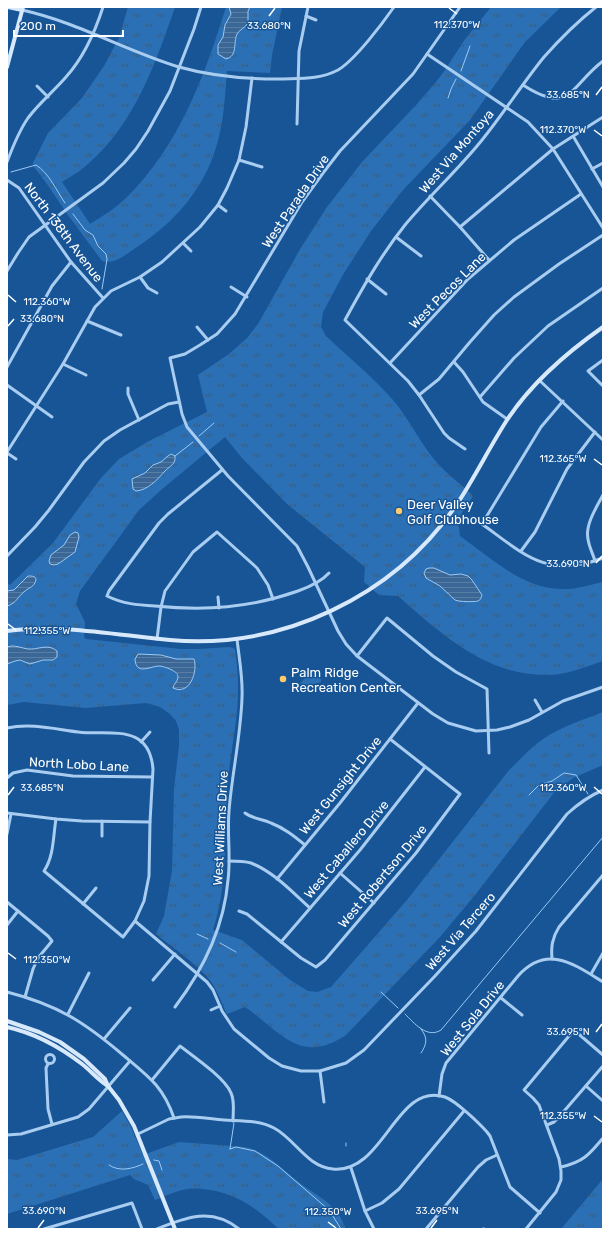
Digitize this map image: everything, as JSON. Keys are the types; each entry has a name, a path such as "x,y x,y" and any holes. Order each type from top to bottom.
{"street":[{"path":"8,7 22,9 57,19 180,67 222,75 252,78 299,79 326,75 342,67 353,58 394,7"},
{"path":"7,162 20,130 30,116 81,58 94,34 103,7"},
{"path":"7,271 29,237 103,183 124,163 148,131 170,91 194,30 201,7"},
{"path":"297,124 299,51 308,7"},
{"name":"West Parada Drive","path":"179,402 170,358 185,354 208,340 217,334 228,322 247,297 302,202 323,173 340,151 413,74 460,7"},
{"name":"West Via Montoya","path":"390,363 345,320 367,279 396,237 430,196 479,144 554,46 596,7"},
{"path":"7,67 22,9"},
{"path":"306,16 316,20"},
{"path":"427,54 528,122 553,149 603,228"},
{"path":"523,85 538,94 550,98 563,97 572,92 603,61"},
{"path":"16,459 7,452 64,364 95,307 103,298 120,286 140,277 162,262 200,227 218,205 239,160 246,127 252,78"},
{"path":"36,86 48,97"},
{"path":"550,98 550,103"},
{"path":"460,227 553,149 603,117"},
{"path":"573,136 603,187"},
{"path":"239,160 262,167"},
{"path":"592,169 603,163"},
{"name":"North 138th Avenue","path":"7,180 19,188 71,262 103,298"},
{"name":"West Pecos Lane","path":"390,363 468,279 489,260 514,240 581,194"},
{"path":"430,196 489,260"},
{"path":"218,205 226,211"},
{"path":"419,395 438,379 454,362 474,336 514,297 603,234"},
{"path":"396,237 421,256"},
{"path":"183,243 191,251"},
{"path":"7,366 52,286 71,262"},
{"path":"140,277 148,288 157,293"},
{"path":"367,279 386,294"},
{"path":"231,287 247,297"},
{"path":"480,397 514,358 548,326 603,288"},
{"path":"87,321 121,335"},
{"path":"197,327 208,340"},
{"path":"7,632 32,629 59,629 202,642 238,639 281,631 329,613 372,588 402,566 428,541 461,498 507,419 520,402 539,380 567,354 603,328"},
{"path":"603,360 588,371 603,386"},
{"path":"454,362 488,407 507,419"},
{"path":"390,363 419,395 444,433 465,449"},
{"path":"64,364 86,375"},
{"path":"539,380 603,440"},
{"path":"7,385 52,417"},
{"path":"128,388 128,394 139,420"},
{"path":"563,401 541,427 482,524 529,557 541,562 562,566 578,565 603,558"},
{"path":"7,556 40,521 91,453 104,441 168,404 179,402 187,427 222,470 297,546 342,638 357,656 418,703 448,723 476,731 488,730 510,727 529,720 563,701 603,687"},
{"path":"521,551 535,532 567,469 595,432"},
{"path":"222,470 159,523 107,596 130,604 200,610 245,605 273,599 308,587 325,578 329,573"},
{"path":"595,561 588,539 588,531 590,523 603,495"},
{"path":"157,639 161,607 165,591 192,552 217,532 257,568 268,585 273,599"},
{"path":"218,597 219,608"},
{"path":"357,656 387,618 433,656 456,672 487,689 489,753"},
{"name":"West Williams Drive","path":"174,1007 198,974 212,944 221,919 227,891 229,861 229,811 242,696 238,639"},
{"path":"535,700 542,712"},
{"name":"West Gunsight Drive","path":"277,879 340,803 418,703"},
{"path":"7,728 30,725 80,732 120,732 141,742 148,750 152,761 149,876 144,901 135,921 123,937 44,871 52,855 56,819"},
{"path":"141,742 150,732"},
{"path":"390,739 425,767"},
{"name":"West Robertson Drive","path":"281,942 301,958 316,967 325,960 416,853 460,794 425,767"},
{"name":"West Caballero Drive","path":"281,942 340,874 425,767"},
{"name":"North Lobo Lane","path":"7,778 13,773 27,770 73,776 152,777"},
{"name":"West Via Tercero","path":"135,921 207,982 213,990 220,1006 234,1029 269,1058 282,1066 300,1071 320,1071 331,1069 353,1059 364,1050 476,931 567,814 576,805 603,790"},
{"path":"7,834 9,813 56,819 150,822"},
{"path":"245,813 251,818 260,819 282,828 305,845"},
{"path":"102,821 102,836"},
{"path":"229,861 250,863 277,879 310,908"},
{"path":"340,874 374,903"},
{"path":"603,875 559,927 554,934 551,947 552,959 560,959 570,962 603,982"},
{"path":"83,904 96,888"},
{"path":"7,902 52,941 38,958 33,969 25,997"},
{"path":"7,925 18,911"},
{"path":"239,911 247,914 281,942"},
{"path":"590,974 603,953"},
{"path":"153,980 175,954"},
{"name":"West Sola Drive","path":"439,1096 442,1074 446,1063 528,967 540,961 552,959"},
{"path":"68,1014 89,973"},
{"path":"7,992 45,1004 68,1014 85,1024 130,1060 152,1080 164,1095 174,1118"},
{"path":"501,998 522,1015"},
{"path":"211,1010 220,1006"},
{"path":"104,1039 130,1008"},
{"path":"7,1021 39,1032 68,1047 105,1079 108,1086 123,1106 138,1134 175,1229"},
{"path":"7,1027 30,1034 56,1046 82,1064 102,1083 108,1086"},
{"path":"526,1229 556,1192 561,1180 561,1167 539,1105 524,1090 574,1030 603,1055"},
{"path":"152,1080 180,1046 222,1081 229,1089 234,1103 233,1121"},
{"path":"7,1135 21,1134 78,1117 89,1109 130,1060"},
{"path":"48,1064 46,1068 48,1106 52,1124"},
{"path":"547,1125 554,1122 559,1117 603,1066"},
{"path":"320,1071 324,1102"},
{"path":"586,1086 603,1101"},
{"path":"138,1134 174,1118 188,1117 261,1123 274,1127 313,1162 322,1167 334,1170 350,1168 365,1159 413,1102 426,1096 439,1096 449,1099 487,1132 490,1136 510,1187 540,1213"},
{"path":"365,1211 382,1203 399,1189 464,1111"},
{"path":"561,1167 576,1164 583,1159 603,1138"},
{"path":"426,1229 478,1167 486,1160 497,1155"},
{"path":"350,1168 365,1211 374,1229"},
{"path":"44,1229 132,1203 142,1229"},
{"path":"157,1229 189,1218 210,1216 231,1223 239,1229"}],"green space":[{"path":"128,7 175,7 152,70 131,111 105,147 83,168 62,182 90,224 105,215 127,197 145,177 176,132 199,84 226,7 282,7 272,55 270,73 227,71 224,108 217,144 205,175 187,203 164,227 151,237 129,253 116,260 107,262 102,261 34,167 33,163 48,133 82,98 104,66 119,38"},
{"path":"491,7 561,7 525,42 470,120 403,190 371,231 344,273 323,312 321,327 326,336 369,375 393,400 433,458 473,496 458,519 460,536 509,572 534,584 547,588 572,589 603,582 603,661 561,674 547,675 525,673 504,668 466,650 431,625 398,596 379,595 364,582 365,567 287,504 242,458 225,437 139,510 80,591 76,604 85,622 84,637 86,639 181,649 230,647 235,649 238,698 229,769 223,879 218,913 213,930 242,940 290,980 308,991 317,992 331,987 407,900 510,769 530,749 556,731 603,712 603,765 573,778 553,794 475,895 440,937 346,1035 330,1044 316,1047 303,1046 291,1042 280,1035 245,1007 227,1014 216,990 207,977 194,964 156,934 164,916 172,871 174,789 179,746 179,729 176,721 170,714 160,707 146,703 86,708 24,702 7,705 7,583 10,585 53,543 101,478 119,459 149,441 207,412 198,375 229,354 247,338 258,324 299,251 327,207 362,162 436,82 463,42"},
{"path":"310,672 313,672 321,679 321,682 307,686 300,684"},
{"path":"122,1111 131,1127 143,1155 179,1142 245,1147 254,1150 262,1153 276,1163 297,1181 332,1206 339,1214 346,1229 279,1229 248,1204 231,1196 211,1190 187,1189 155,1200 148,1185 134,1179 130,1175 7,1214 7,1159 17,1160 93,1137"},
{"path":"603,1179 603,1229 561,1229"}],"shaded area":[{"path":"229,7 250,7 248,11 248,23 237,34 234,52 226,59 218,54 218,45 223,37 225,25 231,14"},
{"path":"171,454 175,456 174,463 155,481 144,489 136,491 133,489 132,479 145,473 153,465 161,462"},
{"path":"75,532 78,533 79,537 75,552 58,564 50,564 49,561 51,555 64,545 70,535"},
{"path":"434,568 450,575 461,574 468,576 482,595 480,599 478,601 471,602 455,600 440,586 426,578 424,573 426,569"},
{"path":"28,576 32,576 36,580 32,587 22,593 15,602 7,606 7,591 14,590"},
{"path":"12,646 28,649 50,647 57,651 57,657 53,660 43,660 30,664 20,660 7,664 7,647"},
{"path":"138,654 161,655 176,659 194,659 194,676 188,686 184,689 179,690 173,688 178,679 176,673 160,666 141,669 136,664 135,659"}],"waterway":[{"path":"461,71 470,46"},
{"path":"448,98 456,79"},
{"path":"11,172 36,165 49,177 65,203"},
{"path":"73,214 85,230 93,235 98,246 106,254 107,259 102,289"},
{"path":"199,436 214,423"},
{"path":"175,456 193,442"},
{"path":"529,795 539,785 552,781 564,773 576,775 588,794"},
{"path":"405,1014 421,1029 431,1033 441,1030 603,837"},
{"path":"197,934 208,939"},
{"path":"220,943 236,952"},
{"path":"381,992 398,1008"},
{"path":"421,1029 426,1038 425,1047 421,1053"},
{"path":"230,1149 234,1123"},
{"path":"230,1149 236,1147 255,1151 278,1166 329,1210 341,1229"},
{"path":"154,1160 159,1161 162,1170"},
{"path":"109,1165 126,1169 143,1164"}],"place":[{"name":"Deer Valley Golf Clubhouse","path":"399,511"},
{"name":"Palm Ridge Recreation Center","path":"283,679"}]}
